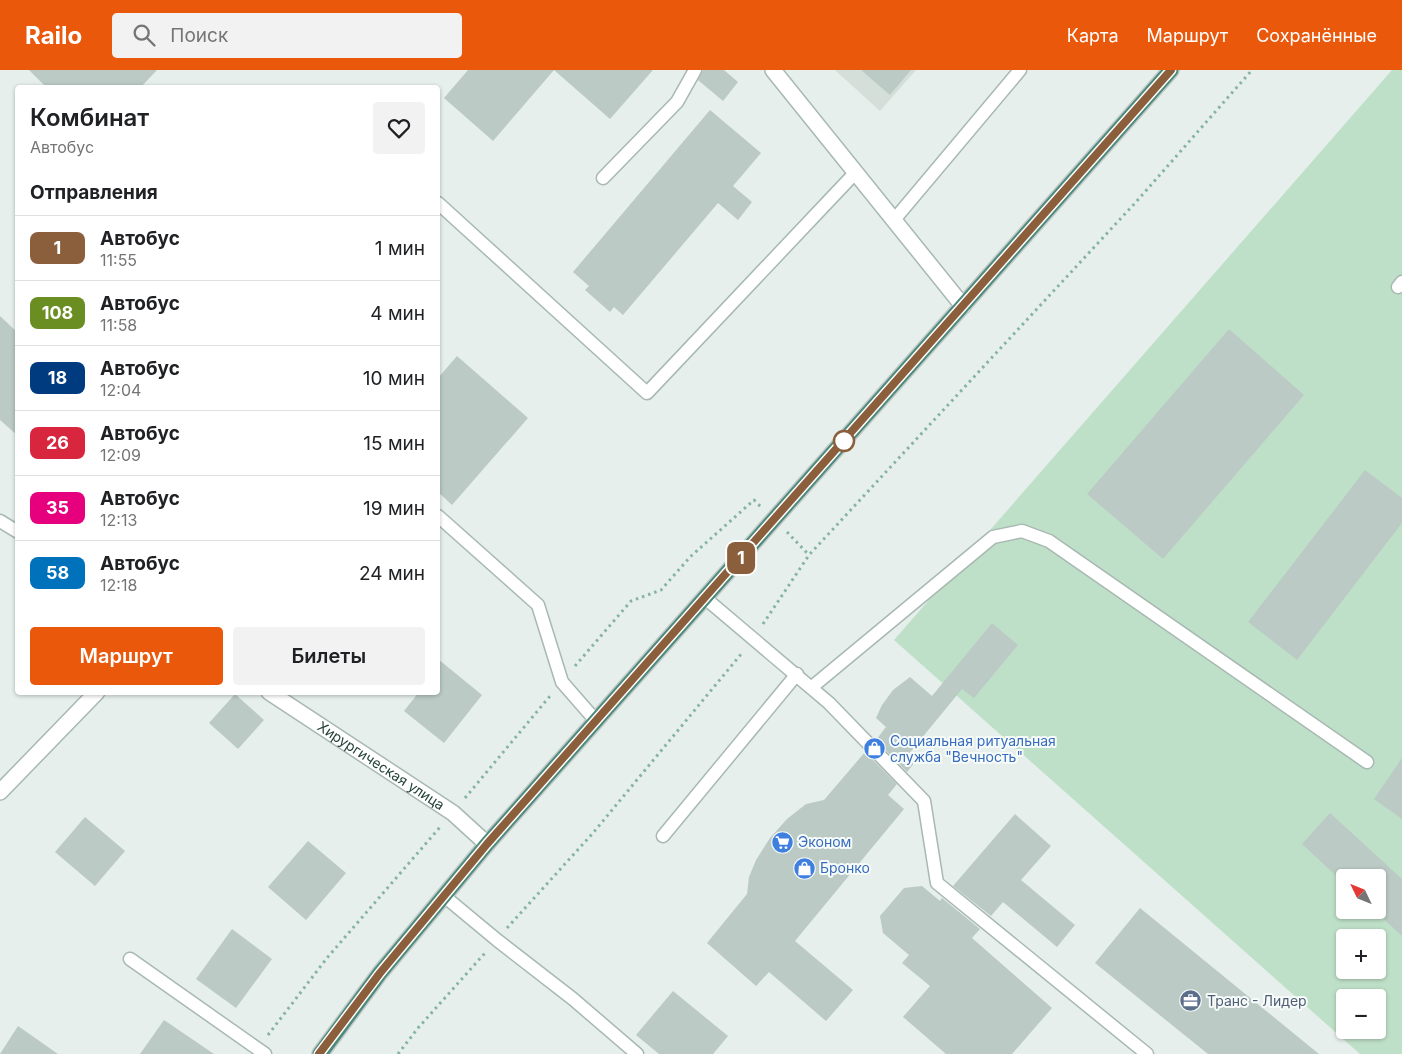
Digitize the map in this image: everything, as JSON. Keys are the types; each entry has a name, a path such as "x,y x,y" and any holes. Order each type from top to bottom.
{"highway":[{"path":"320,1054 380,973 487,844 1171,70"}],"street":[{"path":"773,70 963,306"},
{"path":"0,792 94,695"},
{"name":"Хирургическая улица","path":"274,695 453,813 487,844"}],"lane":[{"path":"603,178 677,102 695,70"},
{"path":"894,220 1020,70"},
{"path":"440,205 647,393 856,172"},
{"path":"440,518 538,605 562,682 596,721"},
{"path":"0,521 15,530"},
{"path":"812,687 993,537 1022,531 1049,541 1367,762"},
{"path":"705,598 812,687 924,802 937,883 1147,1054"},
{"path":"663,836 797,674"},
{"path":"444,896 573,999 637,1054"},
{"path":"130,959 261,1051"}],"path":[{"path":"398,1054 418,1028 593,833 753,639 809,554 1136,202 1252,70"},
{"path":"261,1051 327,958 453,813 630,601 661,590 690,557 754,500 809,554"}],"shaded area":[{"path":"835,70 916,70 880,111"}],"green space":[{"path":"1392,70 1402,70 1402,1054 1360,1054 1343,1039 1386,1039 1386,989 1336,989 1336,1033 894,640"}],"building":[{"path":"29,70 157,70 143,85 44,85"},
{"path":"468,70 554,70 493,141 444,98"},
{"path":"554,70 653,70 610,119"},
{"path":"703,70 724,70 738,82 723,101 698,80"},
{"path":"861,70 911,70 890,95"},
{"path":"710,110 761,153 733,186 752,202 738,220 718,203 623,315 614,307 610,312 585,290 589,286 573,272"},
{"path":"0,316 15,330 15,433 0,420"},
{"path":"1229,329 1304,395 1163,559 1087,494"},
{"path":"457,356 528,418 452,505 440,494 440,376"},
{"path":"1365,470 1402,498 1402,523 1297,660 1248,622"},
{"path":"992,623 1018,645 974,698 962,689 907,756 915,762 907,772 876,740 886,727 876,718 882,705 893,690 910,677 932,696"},
{"path":"440,661 482,695 444,743 404,711 417,695 440,695"},
{"path":"234,695 264,720 238,749 209,723"},
{"name":"Бронко","path":"865,752 897,784 888,795 904,809 795,941 853,990 826,1021 769,972 756,986 707,943 747,894 749,877 756,860 770,838 787,819 806,804 824,800"},
{"path":"1402,758 1402,819 1374,799"},
{"path":"1330,813 1402,879 1402,936 1384,919 1386,919 1386,869 1336,869 1336,876 1302,844"},
{"path":"1015,814 1051,846 1021,880 1075,925 1057,947 1003,902 991,916 953,886"},
{"path":"85,817 125,851 95,886 55,852"},
{"path":"308,841 346,873 306,920 268,887"},
{"path":"922,886 940,901 942,898 980,929 972,938 1052,1008 1012,1054 946,1054 903,1017 930,986 902,963 909,955 883,933 880,916 904,888"},
{"path":"1140,908 1319,1054 1208,1054 1095,963"},
{"path":"232,929 272,959 236,1008 196,979"},
{"path":"673,991 728,1036 713,1054 659,1054 636,1035"},
{"path":"164,1020 214,1054 140,1054"},
{"path":"18,1026 58,1054 0,1054"}],"bus line":[{"name":"1","path":"319,1054 380,973 487,844 1171,70"}],"place":[{"name":"Социальная ритуальная служба \"Вечность\"","path":"874,749"},
{"name":"Эконом","path":"782,842"},
{"name":"Бронко","path":"804,868"},
{"name":"Транс - Лидер","path":"1191,1001"}]}
